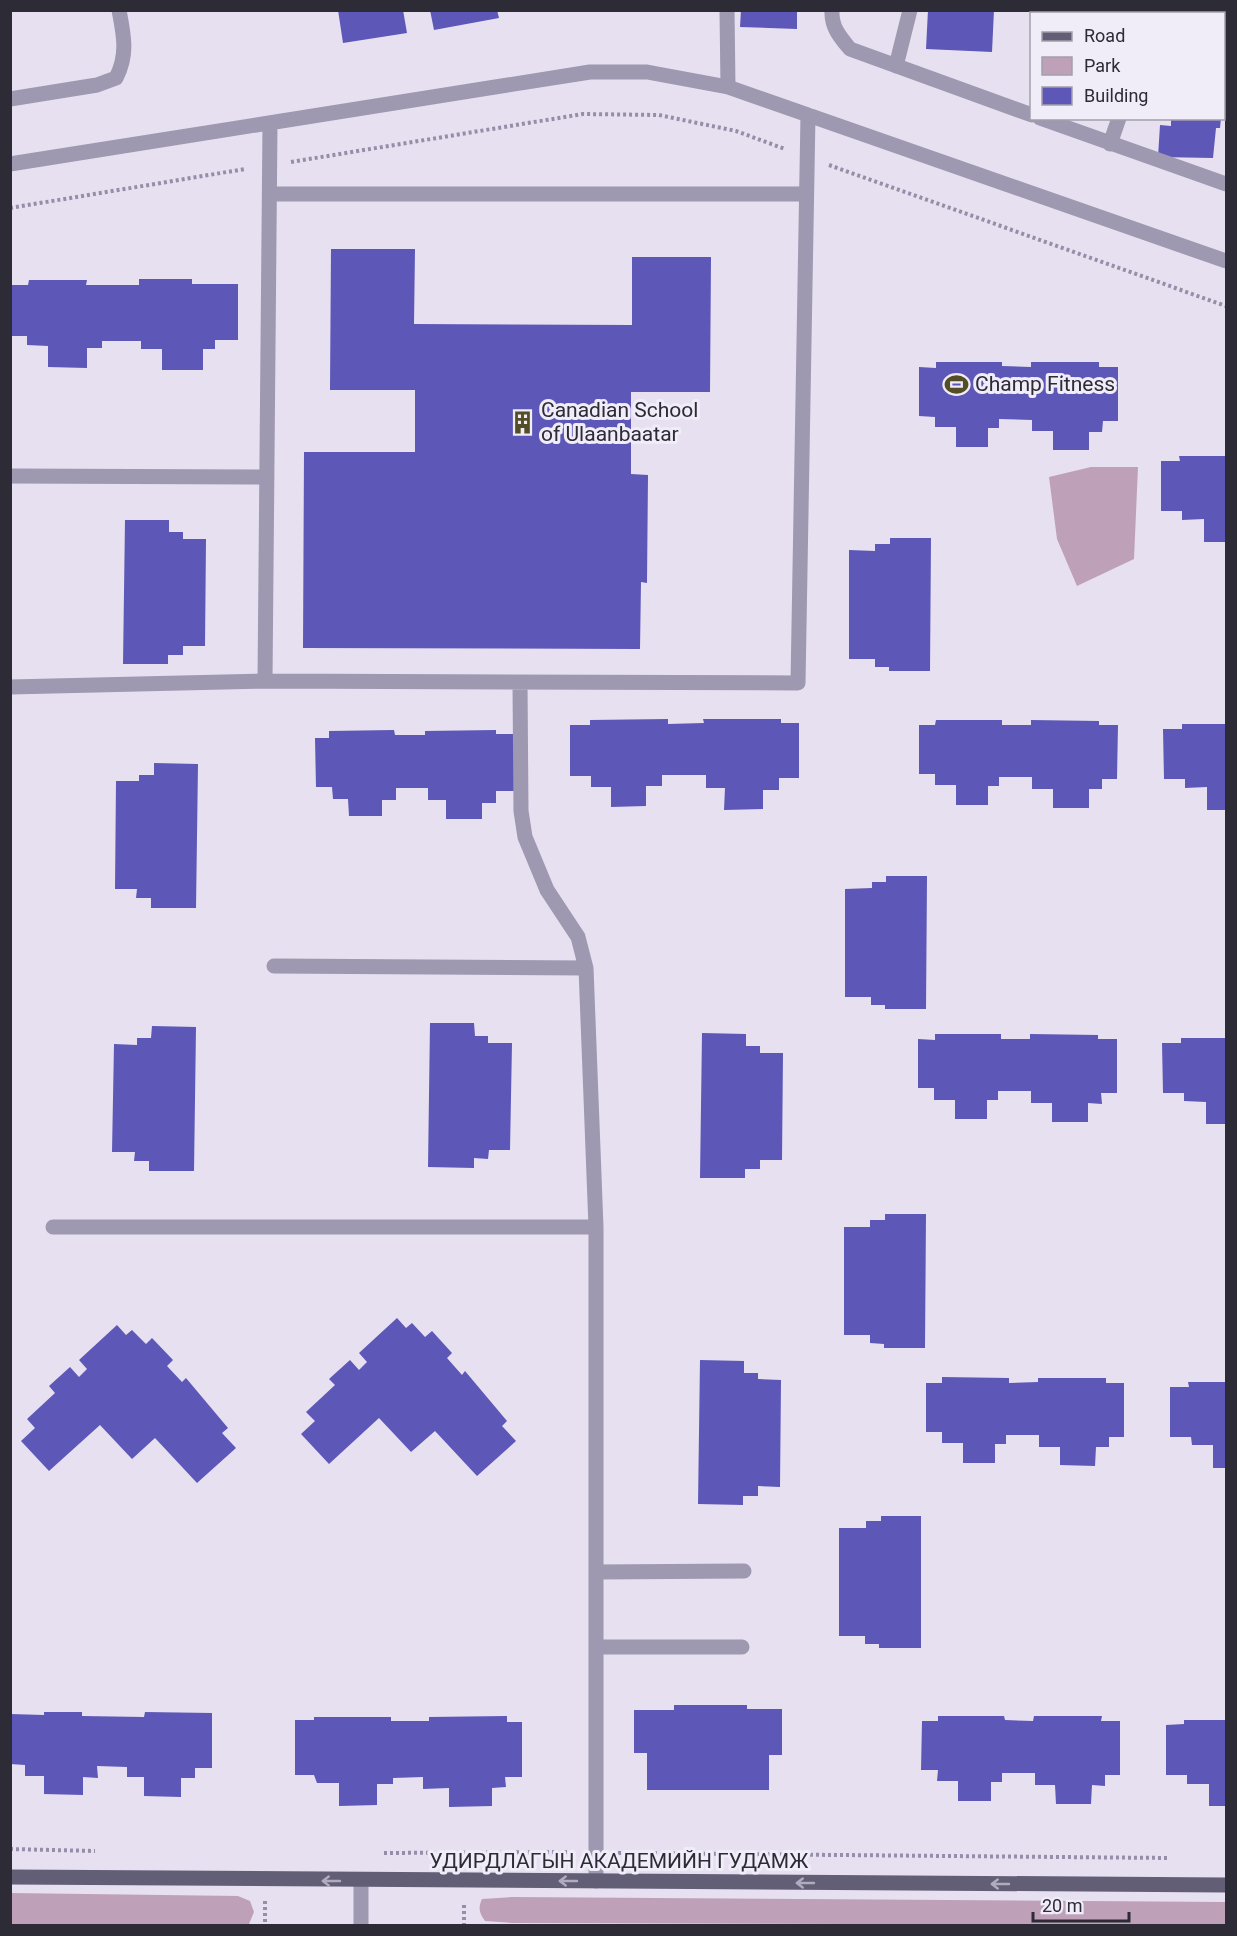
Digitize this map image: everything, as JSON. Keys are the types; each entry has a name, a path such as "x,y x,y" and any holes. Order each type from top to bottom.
{"main road":[{"name":"УДИРДЛАГЫН АКАДЕМИЙН ГУДАМЖ","path":"10,1877 1227,1885"}],"street":[{"path":"10,99 97,85 116,78 124,62 125,44 119,10"},
{"path":"727,10 728,87"},
{"path":"832,10 832,20 838,35 850,49 1030,114"},
{"path":"896,66 910,10"},
{"path":"10,164 590,72 647,72 728,87 1227,261"},
{"path":"10,687 265,681 798,683 808,115"},
{"path":"1045,120 1227,184"},
{"path":"1110,144 1118,120"},
{"path":"265,681 270,123"},
{"path":"270,194 806,194"},
{"path":"10,477 267,477"},
{"path":"520,683 521,811 525,837 547,890 578,937 586,968 596,1227 596,1881"},
{"path":"274,966 586,968"},
{"path":"53,1227 596,1227"},
{"path":"597,1572 744,1571"},
{"path":"597,1647 742,1647"},
{"path":"361,1881 361,1926"}],"green space":[{"path":"1091,467 1138,467 1134,559 1077,586 1057,539 1049,477"},
{"path":"11,1893 238,1896 250,1901 254,1912 249,1924 242,1926 11,1924"},
{"path":"512,1897 1226,1902 1226,1925 513,1923 485,1921 480,1910 482,1899"}],"building":[{"path":"338,10 403,10 407,33 343,43"},
{"path":"430,10 497,10 499,18 434,30"},
{"path":"741,10 797,10 797,29 740,27"},
{"path":"928,10 994,10 992,52 926,49"},
{"path":"1059,10 1097,10 1097,12 1059,12"},
{"path":"1225,20 1226,20 1225,56"},
{"path":"1225,68 1226,68 1225,110"},
{"path":"1171,120 1221,120 1220,128 1216,128 1213,158 1158,157 1160,125 1171,126"},
{"name":"Canadian School of Ulaanbaatar","path":"331,249 415,249 414,324 632,325 632,257 711,257 710,392 631,392 631,474 648,475 647,583 641,582 640,649 303,648 304,452 415,452 415,390 330,390"},
{"path":"139,279 192,279 192,284 238,284 238,340 215,340 215,349 203,349 203,370 162,370 162,349 141,349 141,341 102,341 102,348 87,348 87,368 48,367 48,346 27,345 27,336 10,336 10,285 28,285 29,280 87,280 86,285 139,285"},
{"path":"936,362 1002,362 1002,366 1031,367 1031,362 1099,362 1099,367 1118,367 1118,421 1103,421 1102,432 1089,432 1089,450 1053,450 1053,431 1032,431 1032,420 999,419 999,428 988,428 988,447 956,447 956,427 935,427 935,417 919,416 919,367 936,368"},
{"path":"1179,456 1226,456 1226,542 1204,542 1204,519 1182,520 1182,511 1161,511 1161,461 1180,461"},
{"path":"125,520 169,520 169,532 183,532 183,539 206,539 205,646 183,646 183,655 168,655 168,664 123,664"},
{"path":"890,538 931,538 930,671 889,671 889,667 875,667 875,659 849,659 849,550 875,551 875,544 890,544"},
{"path":"668,719 668,724 704,723 703,719 781,719 781,723 799,723 799,778 779,778 779,790 763,790 763,809 724,810 725,788 706,788 706,775 662,775 662,786 646,786 646,806 611,807 611,787 591,787 591,776 570,776 570,725 590,725 590,720"},
{"path":"936,720 1002,720 1002,725 1031,725 1031,720 1099,721 1099,725 1118,725 1117,779 1102,779 1102,789 1089,789 1089,808 1053,808 1053,789 1032,789 1032,777 999,777 999,786 988,786 988,805 956,805 956,785 935,785 935,774 919,774 919,725 935,725"},
{"path":"1182,724 1226,724 1226,810 1207,810 1207,787 1185,788 1185,779 1164,779 1163,729 1182,729"},
{"path":"394,730 395,735 425,735 425,731 496,730 496,734 515,734 515,791 496,791 496,803 482,803 482,819 446,819 446,800 428,800 428,788 396,788 396,800 382,800 382,816 349,816 348,799 333,799 332,787 316,787 315,738 329,738 329,731"},
{"path":"154,763 198,764 196,908 151,908 151,898 136,898 137,889 115,889 116,781 139,781 139,775 154,775"},
{"path":"886,876 927,876 926,1009 885,1009 885,1005 871,1005 871,997 845,997 845,889 872,888 872,882 886,882"},
{"path":"430,1023 474,1023 475,1036 488,1036 488,1043 512,1043 510,1150 489,1150 488,1159 474,1158 474,1168 428,1167"},
{"path":"152,1026 196,1027 194,1171 149,1171 149,1161 134,1161 135,1152 112,1152 114,1044 137,1045 137,1038 151,1038"},
{"path":"702,1033 746,1034 746,1046 760,1046 760,1053 783,1053 782,1160 760,1160 760,1169 745,1169 745,1178 700,1178"},
{"path":"935,1034 1001,1034 1001,1039 1030,1039 1030,1034 1098,1035 1098,1039 1117,1039 1117,1093 1101,1093 1102,1104 1088,1103 1088,1122 1052,1122 1052,1103 1031,1103 1031,1091 998,1091 998,1100 987,1100 987,1119 955,1119 955,1100 934,1100 934,1088 918,1088 918,1039 935,1040"},
{"path":"1181,1038 1226,1038 1226,1124 1206,1124 1206,1102 1184,1101 1184,1093 1163,1093 1162,1043 1181,1043"},
{"path":"885,1214 926,1214 925,1348 884,1348 884,1344 870,1343 870,1335 844,1335 844,1227 870,1227 870,1220 885,1220"},
{"path":"397,1318 406,1328 412,1323 425,1337 432,1331 452,1353 447,1358 462,1375 465,1371 507,1421 502,1426 516,1441 477,1476 435,1431 411,1452 379,1418 329,1464 301,1434 315,1421 306,1412 335,1385 329,1379 350,1360 359,1370 367,1362 359,1353"},
{"path":"117,1325 126,1335 132,1330 146,1344 152,1338 173,1360 167,1366 182,1382 186,1378 228,1428 222,1433 236,1448 197,1483 155,1438 132,1459 100,1425 49,1471 21,1441 35,1428 27,1419 55,1393 49,1386 70,1367 79,1377 87,1369 79,1360"},
{"path":"700,1360 744,1361 744,1373 758,1373 758,1379 781,1380 780,1487 758,1486 758,1496 743,1496 743,1505 698,1504"},
{"path":"942,1377 1009,1378 1009,1383 1038,1382 1038,1378 1106,1378 1106,1383 1124,1383 1124,1437 1109,1437 1109,1447 1096,1447 1095,1466 1060,1465 1060,1447 1039,1447 1039,1435 1006,1435 1006,1444 995,1444 995,1463 963,1463 963,1443 942,1443 942,1432 926,1432 926,1383 942,1383"},
{"path":"1188,1382 1226,1382 1226,1468 1213,1468 1213,1445 1192,1445 1191,1437 1170,1437 1170,1387 1189,1387"},
{"path":"881,1516 921,1516 921,1648 879,1648 879,1644 865,1644 865,1636 839,1636 839,1528 866,1528 866,1521 881,1521"},
{"path":"674,1705 747,1705 747,1709 782,1709 782,1755 769,1755 769,1790 647,1790 647,1753 634,1753 634,1710 674,1710"},
{"path":"44,1712 82,1712 82,1716 144,1717 145,1712 212,1713 212,1768 195,1768 195,1778 181,1778 181,1797 144,1796 144,1777 127,1777 127,1767 97,1766 98,1778 83,1777 83,1795 44,1794 44,1776 25,1776 25,1765 10,1764 10,1714 44,1715"},
{"path":"507,1716 507,1722 522,1722 522,1777 505,1777 506,1787 492,1788 492,1806 449,1807 449,1788 423,1789 423,1777 393,1778 393,1784 377,1784 377,1805 339,1806 339,1783 317,1783 314,1775 295,1775 295,1720 314,1720 314,1717 391,1717 391,1721 429,1721 429,1717"},
{"path":"938,1716 1004,1716 1005,1720 1033,1721 1034,1716 1102,1716 1101,1721 1120,1721 1120,1775 1105,1775 1105,1786 1092,1785 1091,1804 1056,1804 1055,1785 1035,1785 1035,1773 1002,1773 1002,1782 991,1782 991,1801 958,1801 958,1781 937,1781 938,1770 921,1770 922,1721 938,1721"},
{"path":"1184,1720 1226,1720 1226,1806 1209,1806 1209,1784 1187,1784 1187,1775 1166,1775 1166,1725 1184,1724"}],"place":[{"name":"Champ Fitness","path":"957,384"},
{"name":"Canadian School of Ulaanbaatar","path":"523,422"}]}
